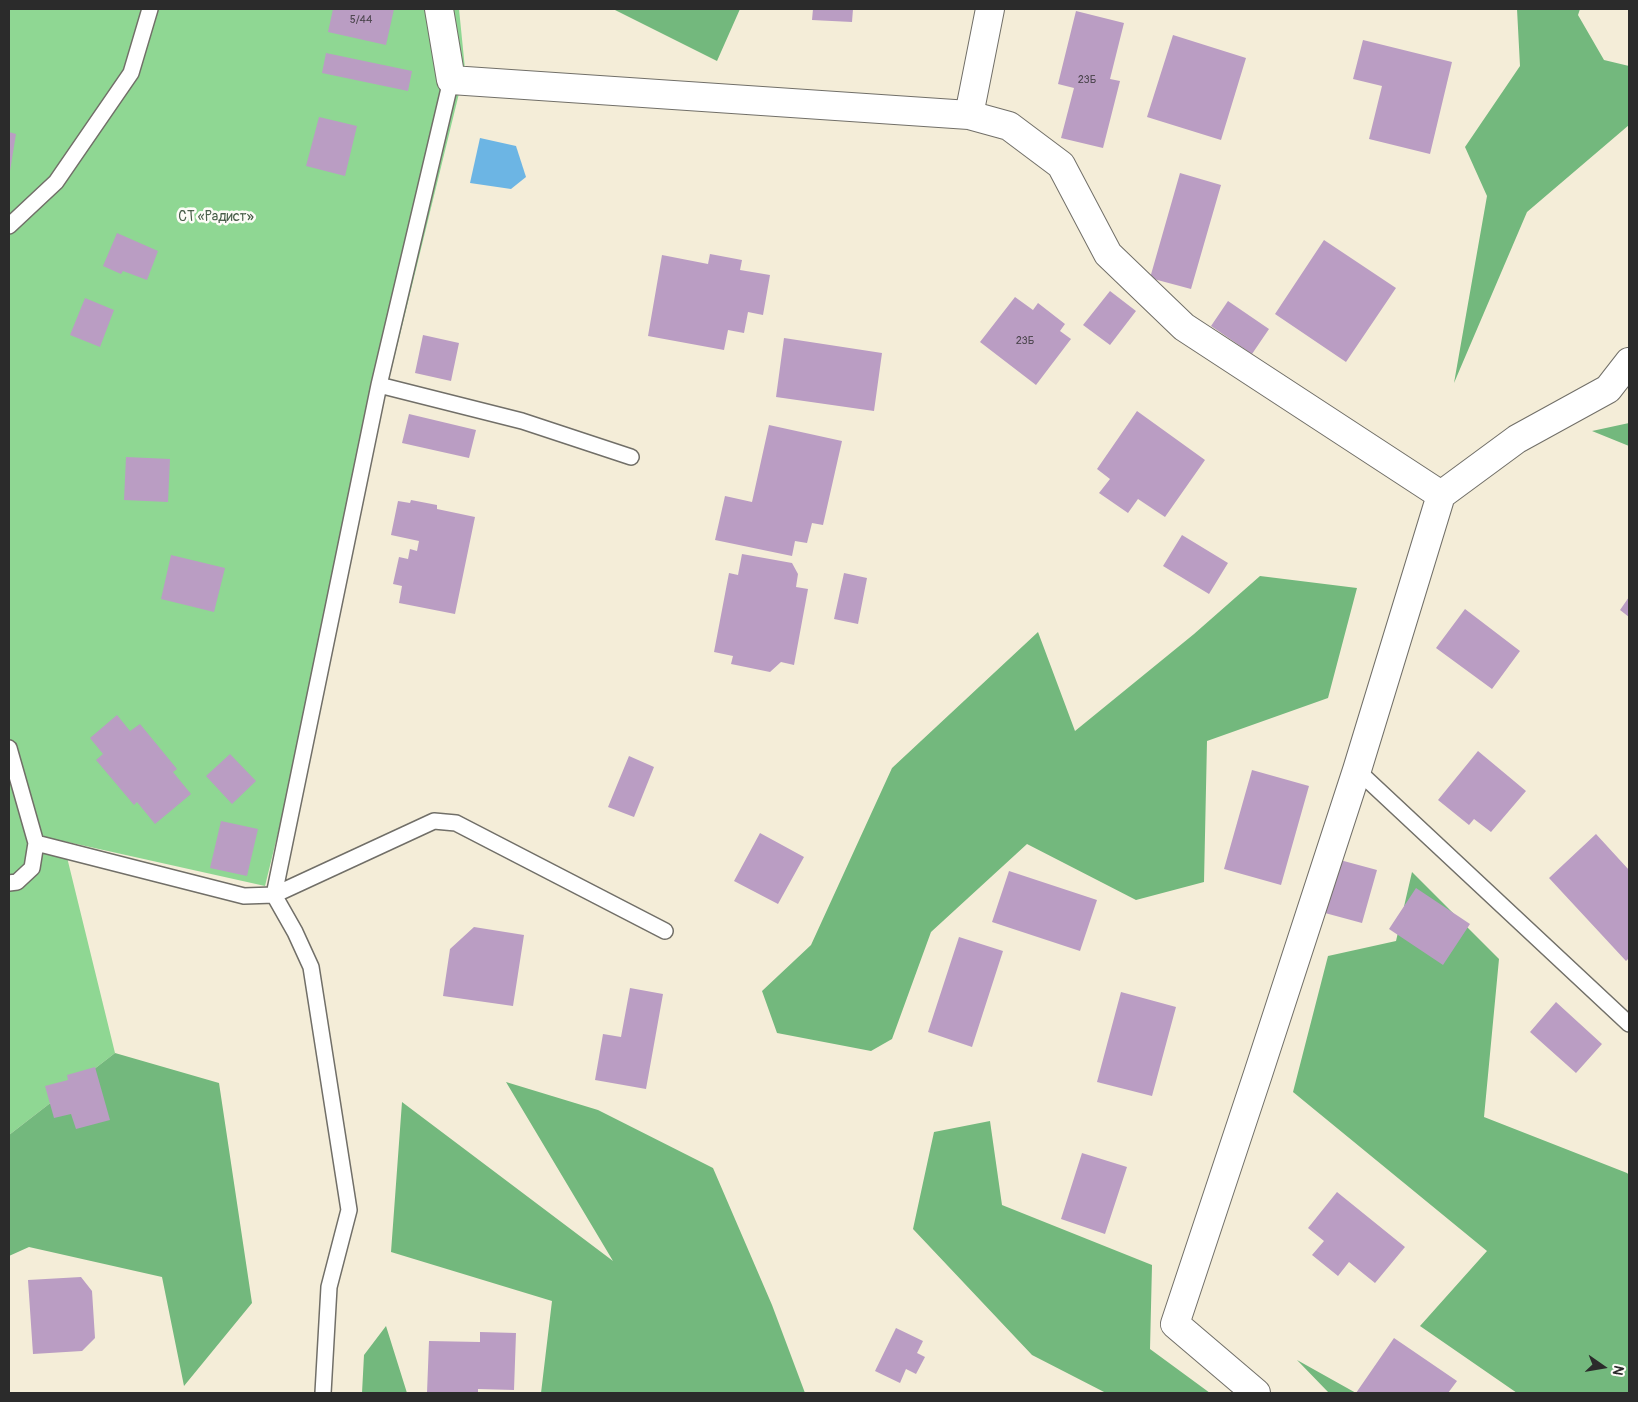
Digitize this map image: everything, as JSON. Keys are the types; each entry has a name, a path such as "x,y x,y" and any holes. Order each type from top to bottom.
{"street":[{"path":"439,9 451,80 969,115 1009,126 1060,165 1108,254 1184,327 1441,495"},
{"path":"969,115 990,9"},
{"path":"1256,1393 1175,1324 1357,770 1441,495 1517,439 1608,389 1629,362"}],"lane":[{"path":"9,226 56,182 131,73 150,9"},
{"path":"323,1393 329,1287 349,1210 311,967 295,932 274,895 379,385 451,80"},
{"path":"379,385 522,421 631,457"},
{"path":"9,748 36,843 32,868 17,882 9,883"},
{"path":"1357,770 1629,1024"},
{"path":"36,843 244,896 274,895 434,821 456,823 665,931"}],"green space":[{"name":"СТ «Радист»","path":"9,9 459,9 465,69 265,886 63,841 115,1053 9,1135"},
{"path":"613,9 740,9 717,61"},
{"path":"1517,9 1580,9 1578,15 1604,60 1629,66 1629,125 1527,212 1454,383 1487,196 1465,147 1520,66"},
{"path":"1629,423 1629,446 1592,431"},
{"path":"1260,576 1357,588 1328,698 1207,741 1204,882 1136,900 1027,844 931,932 892,1039 871,1051 777,1033 762,991 811,945 892,768 1038,632 1075,731 1194,634"},
{"path":"1412,872 1499,959 1484,1117 1629,1175 1629,1393 1517,1393 1420,1326 1487,1251 1293,1092 1328,956 1396,941"},
{"path":"115,1053 219,1083 252,1303 184,1386 162,1277 29,1247 9,1256 9,1135"},
{"path":"506,1082 598,1110 713,1168 772,1305 805,1393 541,1393 552,1301 391,1252 402,1102 613,1261"},
{"path":"990,1121 1002,1205 1152,1265 1150,1349 1210,1393 1106,1393 1032,1355 913,1229 934,1132"},
{"path":"386,1326 407,1393 362,1393 364,1355"},
{"path":"1297,1360 1356,1393 1329,1393"}],"water":[{"path":"480,138 516,146 526,177 511,189 470,183"}],"building":[{"path":"333,9 394,9 386,45 328,32"},
{"path":"813,9 853,9 852,22 812,20"},
{"path":"1076,11 1124,23 1110,79 1120,81 1103,148 1061,138 1074,88 1058,84"},
{"path":"1173,35 1246,58 1221,140 1147,117"},
{"path":"1363,40 1452,62 1430,154 1369,139 1382,86 1353,79"},
{"path":"326,53 412,71 408,91 322,73"},
{"path":"319,117 357,126 345,176 306,166"},
{"path":"9,132 16,134 10,171 9,171"},
{"path":"1180,173 1221,185 1191,289 1150,278"},
{"path":"117,233 158,251 147,280 123,271 121,274 103,266"},
{"path":"1324,240 1396,288 1346,362 1275,314"},
{"path":"710,254 742,260 740,270 770,275 763,315 748,312 744,333 728,330 724,350 648,336 662,255 708,264"},
{"path":"1110,291 1136,311 1110,345 1083,325"},
{"path":"1015,297 1033,310 1038,303 1065,324 1060,331 1071,339 1036,385 980,342"},
{"path":"85,298 114,310 100,347 70,335"},
{"path":"1228,301 1269,329 1252,354 1211,326"},
{"path":"423,335 459,343 451,381 415,373"},
{"path":"784,338 882,353 874,411 776,397"},
{"path":"1137,411 1205,460 1165,517 1138,499 1128,513 1099,493 1110,479 1097,469"},
{"path":"409,414 476,430 469,458 402,443"},
{"path":"769,425 842,441 823,525 812,523 807,543 795,541 792,556 715,540 725,496 752,502"},
{"path":"126,457 170,459 168,502 124,500"},
{"path":"411,500 437,505 437,509 475,517 455,614 399,603 402,586 393,584 399,557 408,559 410,549 417,551 419,541 391,535 398,501 410,503"},
{"path":"1182,535 1228,563 1209,594 1163,566"},
{"path":"742,554 792,563 798,574 796,587 808,589 794,665 781,662 770,672 731,664 733,656 714,652 729,573 738,575"},
{"path":"171,555 225,568 214,612 161,599"},
{"path":"844,573 867,578 858,624 834,619"},
{"path":"1629,597 1629,617 1620,610"},
{"path":"1465,609 1520,651 1492,689 1436,648"},
{"path":"117,715 130,731 140,724 177,769 173,772 191,794 155,824 137,802 134,805 96,760 103,754 90,738"},
{"path":"1478,751 1526,791 1491,832 1474,819 1469,825 1438,800"},
{"path":"230,754 256,781 232,804 206,776"},
{"path":"629,756 654,767 634,817 608,807"},
{"path":"1252,770 1309,786 1281,885 1224,869"},
{"path":"221,821 258,829 247,876 210,868"},
{"path":"760,833 804,857 778,904 734,881"},
{"path":"1596,834 1629,870 1629,958 1626,961 1549,878"},
{"path":"1340,860 1377,870 1362,923 1325,913"},
{"path":"1009,871 1097,900 1080,951 992,922"},
{"path":"1416,888 1470,924 1443,965 1389,929"},
{"path":"474,927 524,935 513,1006 443,996 450,949"},
{"path":"959,937 1003,951 972,1047 928,1032"},
{"path":"630,988 663,994 646,1089 595,1080 603,1034 621,1037"},
{"path":"1121,992 1176,1007 1152,1096 1097,1082"},
{"path":"1556,1002 1602,1044 1576,1073 1530,1032"},
{"path":"95,1067 110,1120 76,1129 71,1114 54,1118 45,1086 68,1080 67,1075"},
{"path":"1082,1153 1127,1167 1105,1234 1061,1219"},
{"path":"1337,1192 1405,1247 1375,1283 1349,1262 1338,1276 1312,1255 1324,1241 1308,1228"},
{"path":"81,1277 92,1291 95,1338 82,1351 33,1354 28,1280"},
{"path":"896,1328 923,1341 917,1353 925,1357 916,1374 906,1369 900,1383 875,1371"},
{"path":"480,1332 516,1333 514,1390 478,1389 478,1393 427,1393 429,1341 480,1342"},
{"path":"1394,1338 1457,1381 1448,1393 1356,1393"}]}
